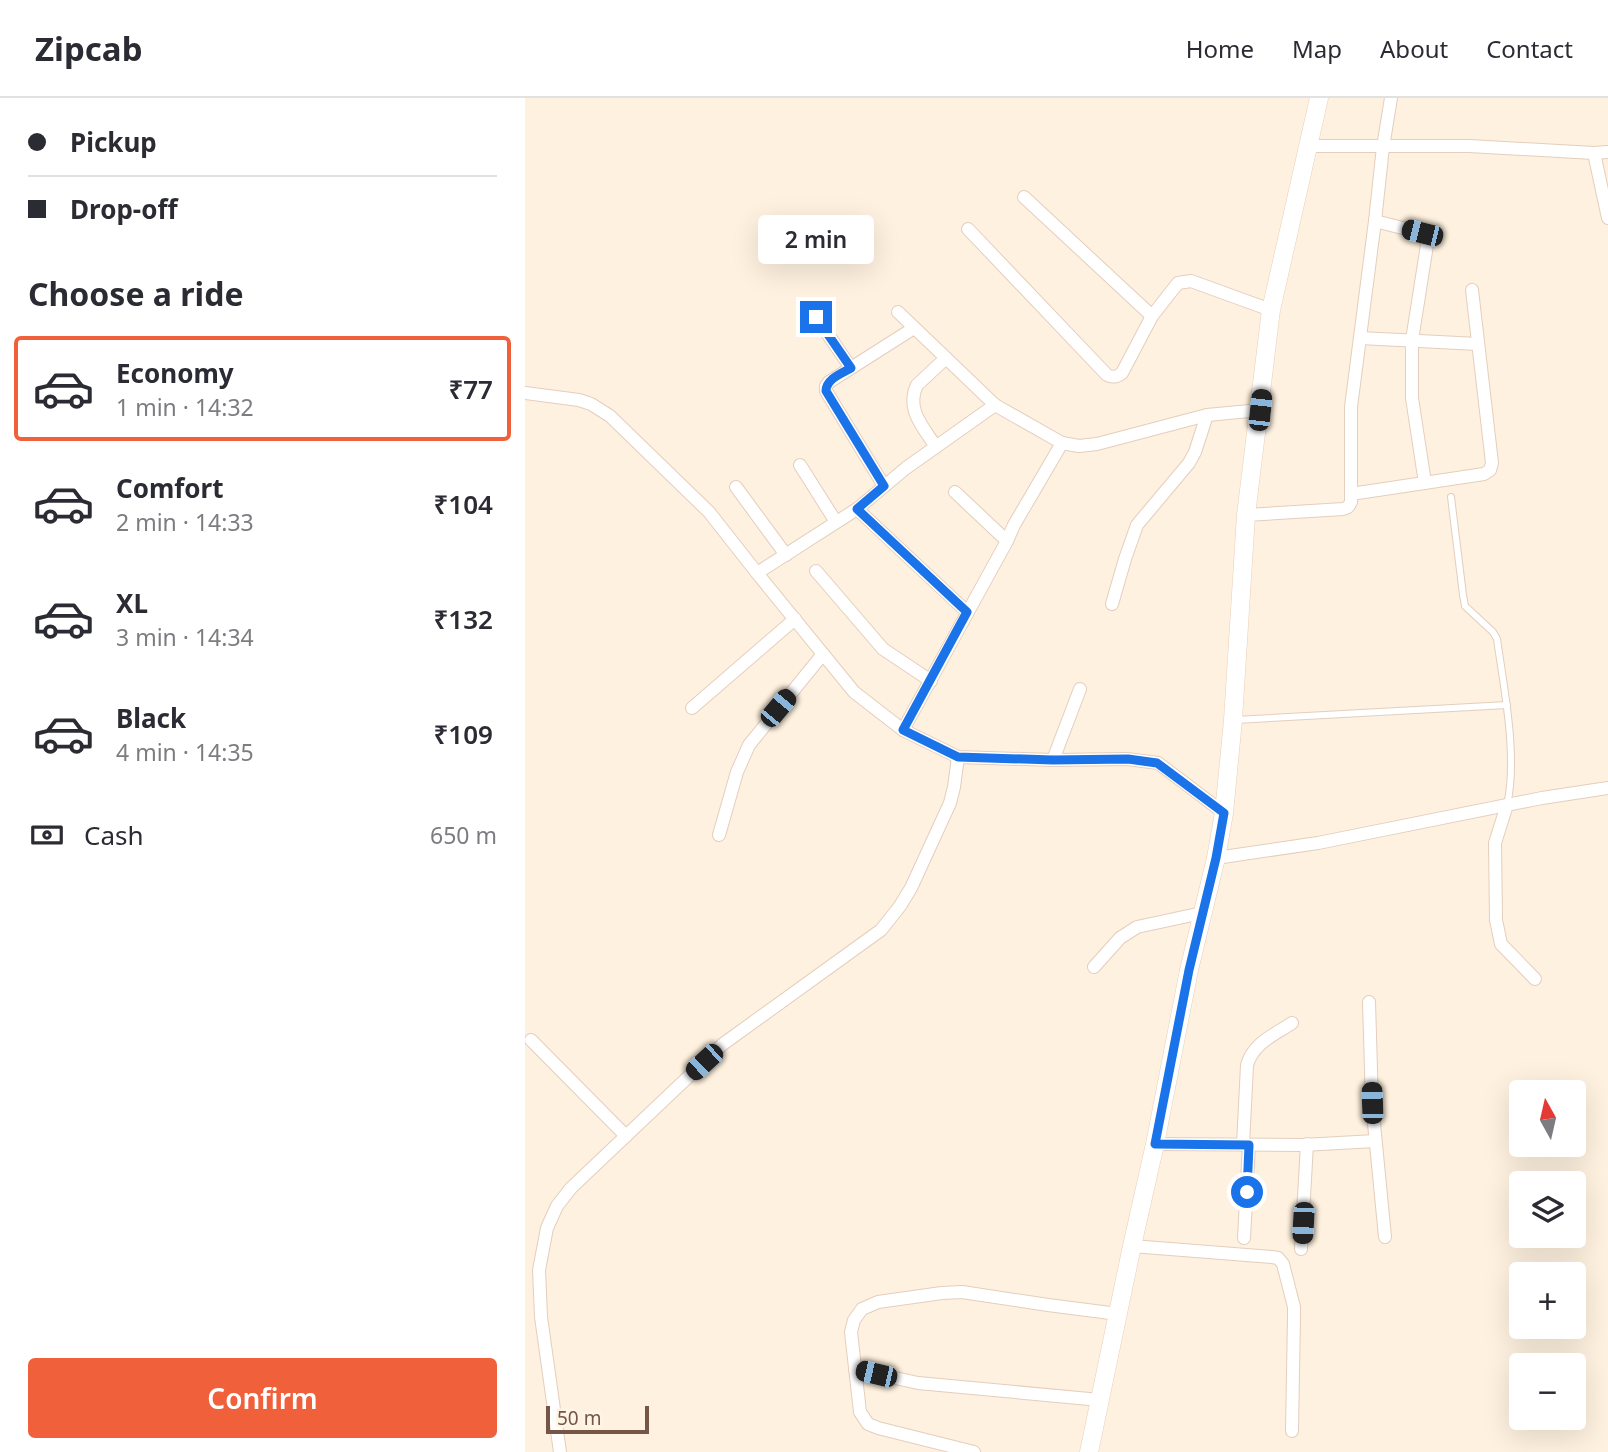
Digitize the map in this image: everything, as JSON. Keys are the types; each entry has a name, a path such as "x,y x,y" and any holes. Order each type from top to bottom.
{"main road":[{"path":"1089,1452 1224,813 1233,720 1246,516 1271,310 1319,98"}],"street":[{"path":"1246,516 1343,509 1352,502 1351,407 1391,98"},
{"path":"1308,146 1469,146 1608,152"},
{"path":"1594,153 1608,218"},
{"path":"1024,197 1152,316"},
{"path":"1375,221 1422,233 1426,238 1412,340 1413,407 1425,483"},
{"path":"968,229 1111,377 1122,373 1152,316 1182,281 1191,281 1271,310"},
{"path":"1351,494 1484,474 1490,470 1492,463 1472,290"},
{"path":"898,312 995,405 1062,443 1079,446 1097,444 1207,415 1260,410"},
{"path":"816,317 851,368"},
{"path":"884,486 826,391 826,386 914,328"},
{"path":"1360,338 1478,344"},
{"path":"936,447 914,412 914,391 946,358"},
{"path":"525,393 579,400 610,416 709,512 854,692 903,730 958,757 1128,759 1157,763 1224,813"},
{"path":"757,573 857,509 907,468 995,405"},
{"path":"1112,604 1137,525 1189,463 1207,415"},
{"path":"903,730 1014,525 1062,443"},
{"path":"800,465 836,522"},
{"path":"736,487 786,555"},
{"path":"955,492 1007,541"},
{"path":"857,509 967,612"},
{"path":"816,572 883,649 931,681"},
{"path":"692,708 795,620"},
{"path":"719,835 737,772 749,745 823,654"},
{"path":"1053,760 1080,689"},
{"path":"560,1452 541,1317 539,1270 547,1228 557,1206 571,1188 723,1044 881,930 911,888 950,803 958,757"},
{"path":"1216,858 1318,843 1507,805 1608,788"},
{"path":"1507,805 1495,844 1496,920 1501,944 1535,979"},
{"path":"1094,967 1120,938 1137,927 1202,913"},
{"path":"1369,1002 1372,1103 1385,1237"},
{"path":"1244,1238 1247,1065 1255,1048 1292,1023"},
{"path":"531,1040 626,1136"},
{"path":"1155,1144 1246,1145 1375,1141"},
{"path":"1301,1250 1307,1144"},
{"path":"1132,1246 1272,1257 1280,1260 1289,1285 1294,1316 1292,1431"},
{"path":"974,1452 868,1424 860,1412 851,1332 854,1320 862,1309 878,1302 962,1292 1118,1314"},
{"path":"855,1369 918,1383 1100,1399"}],"lane":[{"path":"1451,497 1465,606 1497,639 1507,705 1512,770 1507,805"},
{"path":"1233,720 1507,705"}],"route":[{"path":"816,317 851,368 829,382 826,391 884,486 857,509 967,612 903,730 958,757 1128,759 1157,763 1224,813 1189,970 1155,1144 1249,1145 1247,1192"}]}
